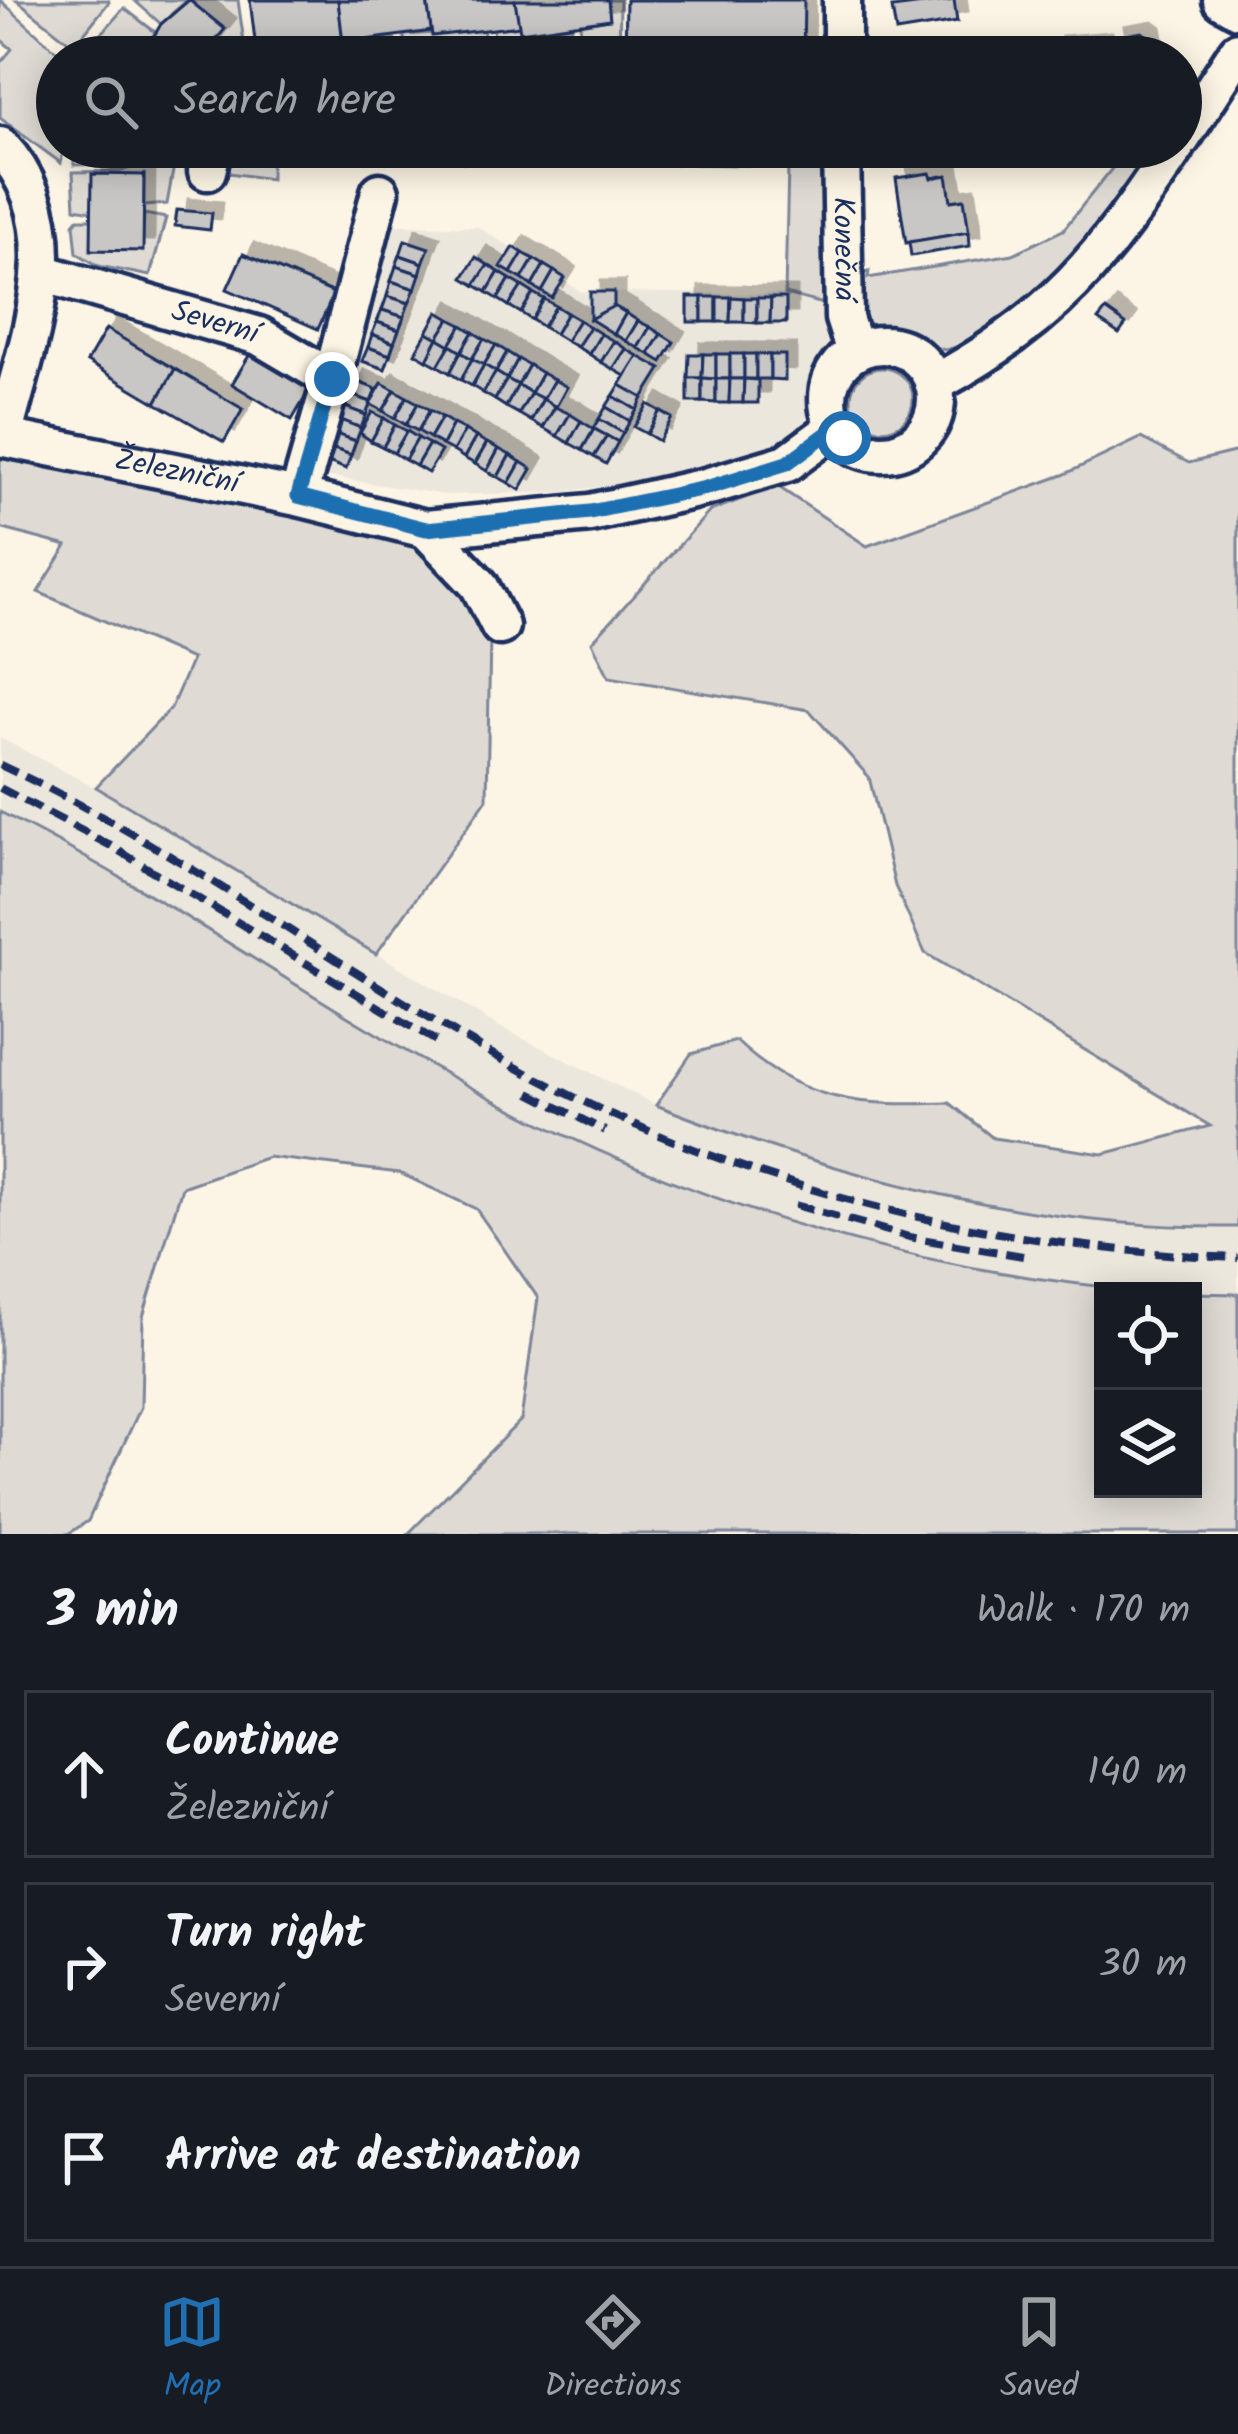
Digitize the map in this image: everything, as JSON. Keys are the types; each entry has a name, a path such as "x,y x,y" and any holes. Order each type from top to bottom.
{"street":[{"path":"842,0 842,36"},
{"path":"1222,0 1238,9"},
{"path":"1202,107 1238,51"},
{"path":"0,146 22,172 40,212 42,273 2,437"},
{"name":"Konečná","path":"842,168 844,318 855,352"},
{"path":"934,384 1000,348 1059,301 1114,241 1162,168"},
{"path":"298,496 380,192"},
{"name":"Severní","path":"42,273 260,336 332,379"},
{"path":"872,346 899,347 921,362 934,384 928,426 906,447 865,450 836,427 830,385 855,352 872,346"},
{"name":"Železniční","path":"2,437 298,496 426,529 590,512 706,488 787,463 836,427"},
{"path":"426,529 479,585 500,626"}],"shaded area":[{"path":"0,0 40,36 36,36 36,145 0,118 0,63 12,49 0,39"},
{"path":"17,0 108,0 82,36 62,36"},
{"path":"134,0 189,0 161,24"},
{"path":"189,0 238,0 243,36 219,36 224,29"},
{"path":"608,0 620,0 619,36 581,36 580,24 609,19"},
{"path":"124,8 155,32 153,36 99,36"},
{"path":"520,26 521,32 571,26 572,36 494,36 493,29"},
{"path":"483,30 484,36 404,36"},
{"path":"173,168 167,204 144,206 144,175 92,211 75,208 73,172"},
{"path":"223,168 271,168 271,179 222,172"},
{"path":"788,168 826,168 828,305 785,294"},
{"path":"1112,168 1140,168 1066,269 1010,320 979,338 945,350 885,334 867,322 856,278 869,271 868,278 1013,254 1063,230"},
{"path":"144,214 166,218 150,276 99,266 77,253 74,224 78,219 92,219 142,251"},
{"path":"372,224 478,227 582,292 785,294 828,305 831,351 810,414 791,436 734,458 662,478 562,492 446,495 311,474"},
{"path":"882,368 904,377 913,399 904,421 882,430 860,421 851,399 860,377"},
{"path":"1141,438 1189,463 1238,451 1238,1227 1088,1219 941,1194 797,1155 656,1105 691,1054 736,1041 785,1078 810,1089 861,1101 950,1103 993,1138 1103,1154 1210,1126 925,953 895,886 869,777 809,710 609,677 592,642 710,511 777,486 867,546 1063,475"},
{"path":"0,456 385,530 411,542 477,594 490,636 487,799 376,954 96,787 171,708 192,659 38,592 67,546 0,528"},
{"path":"0,738 131,806 498,1026 656,1105 831,1168 918,1191 1074,1217 1238,1227 1238,1294 1202,1292 1202,1282 1066,1284 903,1256 817,1235 630,1166 465,1085 98,864 0,812"},
{"path":"0,812 120,877 470,1087 632,1165 715,1198 885,1249 1094,1285 1094,1498 1202,1498 1202,1293 1238,1294 1238,1534 408,1534 521,1420 538,1298 476,1209 399,1173 268,1157 182,1187 143,1317 141,1407 88,1521 68,1534 0,1534"}],"building":[{"path":"189,0 225,29 219,36 154,36"},
{"path":"250,0 338,0 343,36 254,36"},
{"path":"338,0 427,0 432,31 342,36"},
{"path":"427,0 515,0 520,26 432,36"},
{"path":"515,0 608,0 610,19 520,32"},
{"path":"626,0 804,0 803,36 625,36"},
{"path":"954,0 957,22 896,32 892,8"},
{"path":"930,173 932,178 947,175 951,201 964,199 969,232 906,243 896,178"},
{"path":"92,174 144,175 143,251 91,250"},
{"path":"177,210 212,213 210,230 175,226"},
{"path":"969,232 970,246 911,256 909,242"},
{"path":"405,240 429,248 423,263 400,255"},
{"path":"514,247 523,253 511,273 501,267"},
{"path":"523,253 534,259 522,279 511,273"},
{"path":"243,254 334,293 318,329 227,289"},
{"path":"400,255 423,263 420,274 396,266"},
{"path":"476,257 488,265 475,285 463,278"},
{"path":"534,259 544,265 532,286 522,279"},
{"path":"488,265 499,272 487,292 475,285"},
{"path":"544,265 554,271 542,292 532,286"},
{"path":"396,266 420,274 415,289 391,281"},
{"path":"554,271 565,278 552,298 542,292"},
{"path":"499,272 510,279 498,299 487,292"},
{"path":"510,279 522,286 509,306 498,299"},
{"path":"391,281 415,289 409,303 387,296"},
{"path":"522,286 533,293 521,313 509,306"},
{"path":"590,292 614,292 614,306 590,319"},
{"path":"533,293 544,299 532,320 521,313"},
{"path":"387,296 409,303 404,317 382,310"},
{"path":"688,297 702,297 702,322 688,322"},
{"path":"702,297 717,297 717,322 702,322"},
{"path":"717,297 731,297 730,322 717,322"},
{"path":"731,297 744,298 744,322 730,322"},
{"path":"744,298 757,298 757,323 744,322"},
{"path":"757,298 771,298 770,323 757,323"},
{"path":"771,298 786,298 786,323 770,323"},
{"path":"544,299 556,306 543,327 532,320"},
{"path":"556,306 567,313 555,334 543,327"},
{"path":"614,306 626,313 614,334 590,319"},
{"path":"382,310 404,317 399,330 377,322"},
{"path":"1106,310 1126,324 1119,334 1098,320"},
{"path":"438,312 450,319 438,338 427,332"},
{"path":"567,313 579,320 566,341 555,334"},
{"path":"626,313 638,321 626,341 614,334"},
{"path":"450,319 462,325 450,345 438,338"},
{"path":"579,320 590,327 577,347 566,341"},
{"path":"638,321 650,327 638,348 626,341"},
{"path":"377,322 399,330 394,343 372,334"},
{"path":"462,325 473,332 461,352 450,345"},
{"path":"590,327 601,334 589,354 577,347"},
{"path":"650,327 661,334 649,354 638,348"},
{"path":"106,329 175,369 156,403 87,362"},
{"path":"427,332 438,338 427,360 415,353"},
{"path":"473,332 484,339 472,359 461,352"},
{"path":"372,334 394,343 390,355 368,347"},
{"path":"601,334 614,341 601,362 589,354"},
{"path":"661,334 674,342 662,362 649,354"},
{"path":"438,338 450,345 438,366 427,360"},
{"path":"484,339 496,345 484,365 472,359"},
{"path":"614,341 626,349 613,369 601,362"},
{"path":"450,345 461,352 450,373 438,366"},
{"path":"496,345 507,352 496,372 484,365"},
{"path":"368,347 390,355 385,369 362,361"},
{"path":"253,349 313,384 292,420 232,384"},
{"path":"626,349 638,356 625,376 613,369"},
{"path":"461,352 472,359 461,380 450,373"},
{"path":"507,352 518,359 507,379 496,372"},
{"path":"689,354 703,354 702,378 688,378"},
{"path":"703,354 716,354 716,379 702,378"},
{"path":"716,354 730,354 730,379 716,379"},
{"path":"730,354 744,354 744,379 730,379"},
{"path":"744,354 756,354 756,379 744,379"},
{"path":"756,354 770,355 770,379 756,379"},
{"path":"770,355 785,355 785,380 770,379"},
{"path":"638,356 661,369 643,398 620,385"},
{"path":"472,359 484,365 472,386 461,380"},
{"path":"518,359 529,365 518,385 507,379"},
{"path":"484,365 496,372 483,393 472,386"},
{"path":"529,365 542,373 531,393 518,385"},
{"path":"175,369 243,409 224,442 156,403"},
{"path":"496,372 507,379 495,400 483,393"},
{"path":"542,373 554,380 543,399 531,393"},
{"path":"688,378 702,378 702,402 688,402"},
{"path":"702,378 716,379 716,403 702,402"},
{"path":"507,379 518,385 506,407 495,400"},
{"path":"716,379 730,379 729,403 716,403"},
{"path":"730,379 744,379 743,403 729,403"},
{"path":"744,379 758,380 758,403 743,403"},
{"path":"353,380 376,389 371,402 348,394"},
{"path":"554,380 567,387 556,407 543,399"},
{"path":"382,383 395,390 383,411 370,404"},
{"path":"518,385 531,393 519,414 506,407"},
{"path":"620,385 643,398 637,410 613,396"},
{"path":"395,390 407,397 395,418 383,411"},
{"path":"531,393 543,399 531,421 519,414"},
{"path":"348,394 371,402 366,415 343,406"},
{"path":"613,396 637,410 630,421 606,407"},
{"path":"407,397 418,403 406,425 395,418"},
{"path":"543,399 555,407 543,428 531,421"},
{"path":"418,403 430,410 418,431 406,425"},
{"path":"648,404 660,411 647,434 634,427"},
{"path":"343,406 366,415 361,428 338,419"},
{"path":"555,407 570,414 557,436 543,428"},
{"path":"606,407 630,421 623,433 599,419"},
{"path":"430,410 442,417 430,438 418,431"},
{"path":"660,411 672,418 659,441 647,434"},
{"path":"372,412 384,418 371,441 360,433"},
{"path":"570,414 581,421 569,443 557,436"},
{"path":"442,417 453,424 442,445 430,438"},
{"path":"384,418 395,425 383,447 371,441"},
{"path":"338,419 361,428 356,441 333,433"},
{"path":"599,419 623,433 618,442 593,428"},
{"path":"581,421 594,429 582,450 569,443"},
{"path":"453,424 465,430 453,451 442,445"},
{"path":"395,425 407,431 394,453 383,447"},
{"path":"594,429 607,436 594,457 582,450"},
{"path":"465,430 476,437 464,458 453,451"},
{"path":"407,431 418,438 405,460 394,453"},
{"path":"333,433 356,441 351,455 328,447"},
{"path":"607,436 618,442 606,464 594,457"},
{"path":"476,437 487,443 475,464 464,458"},
{"path":"418,438 429,444 416,466 405,460"},
{"path":"487,443 499,449 487,471 475,464"},
{"path":"429,444 441,451 428,473 416,466"},
{"path":"328,447 351,455 346,469 323,460"},
{"path":"499,449 510,455 498,477 487,471"},
{"path":"510,455 521,462 509,483 498,477"},
{"path":"521,462 532,469 520,490 509,483"}],"railway":[{"path":"0,765 185,865 485,1050 663,1137 849,1200 944,1223 1139,1252 1238,1258"},
{"path":"0,788 109,845 436,1041"},
{"path":"530,1093 605,1131"},
{"path":"795,1205 909,1237 1029,1257"}],"route":[{"path":"332,379 298,496 426,529 590,512 706,488 787,463 836,427 844,438"}]}
